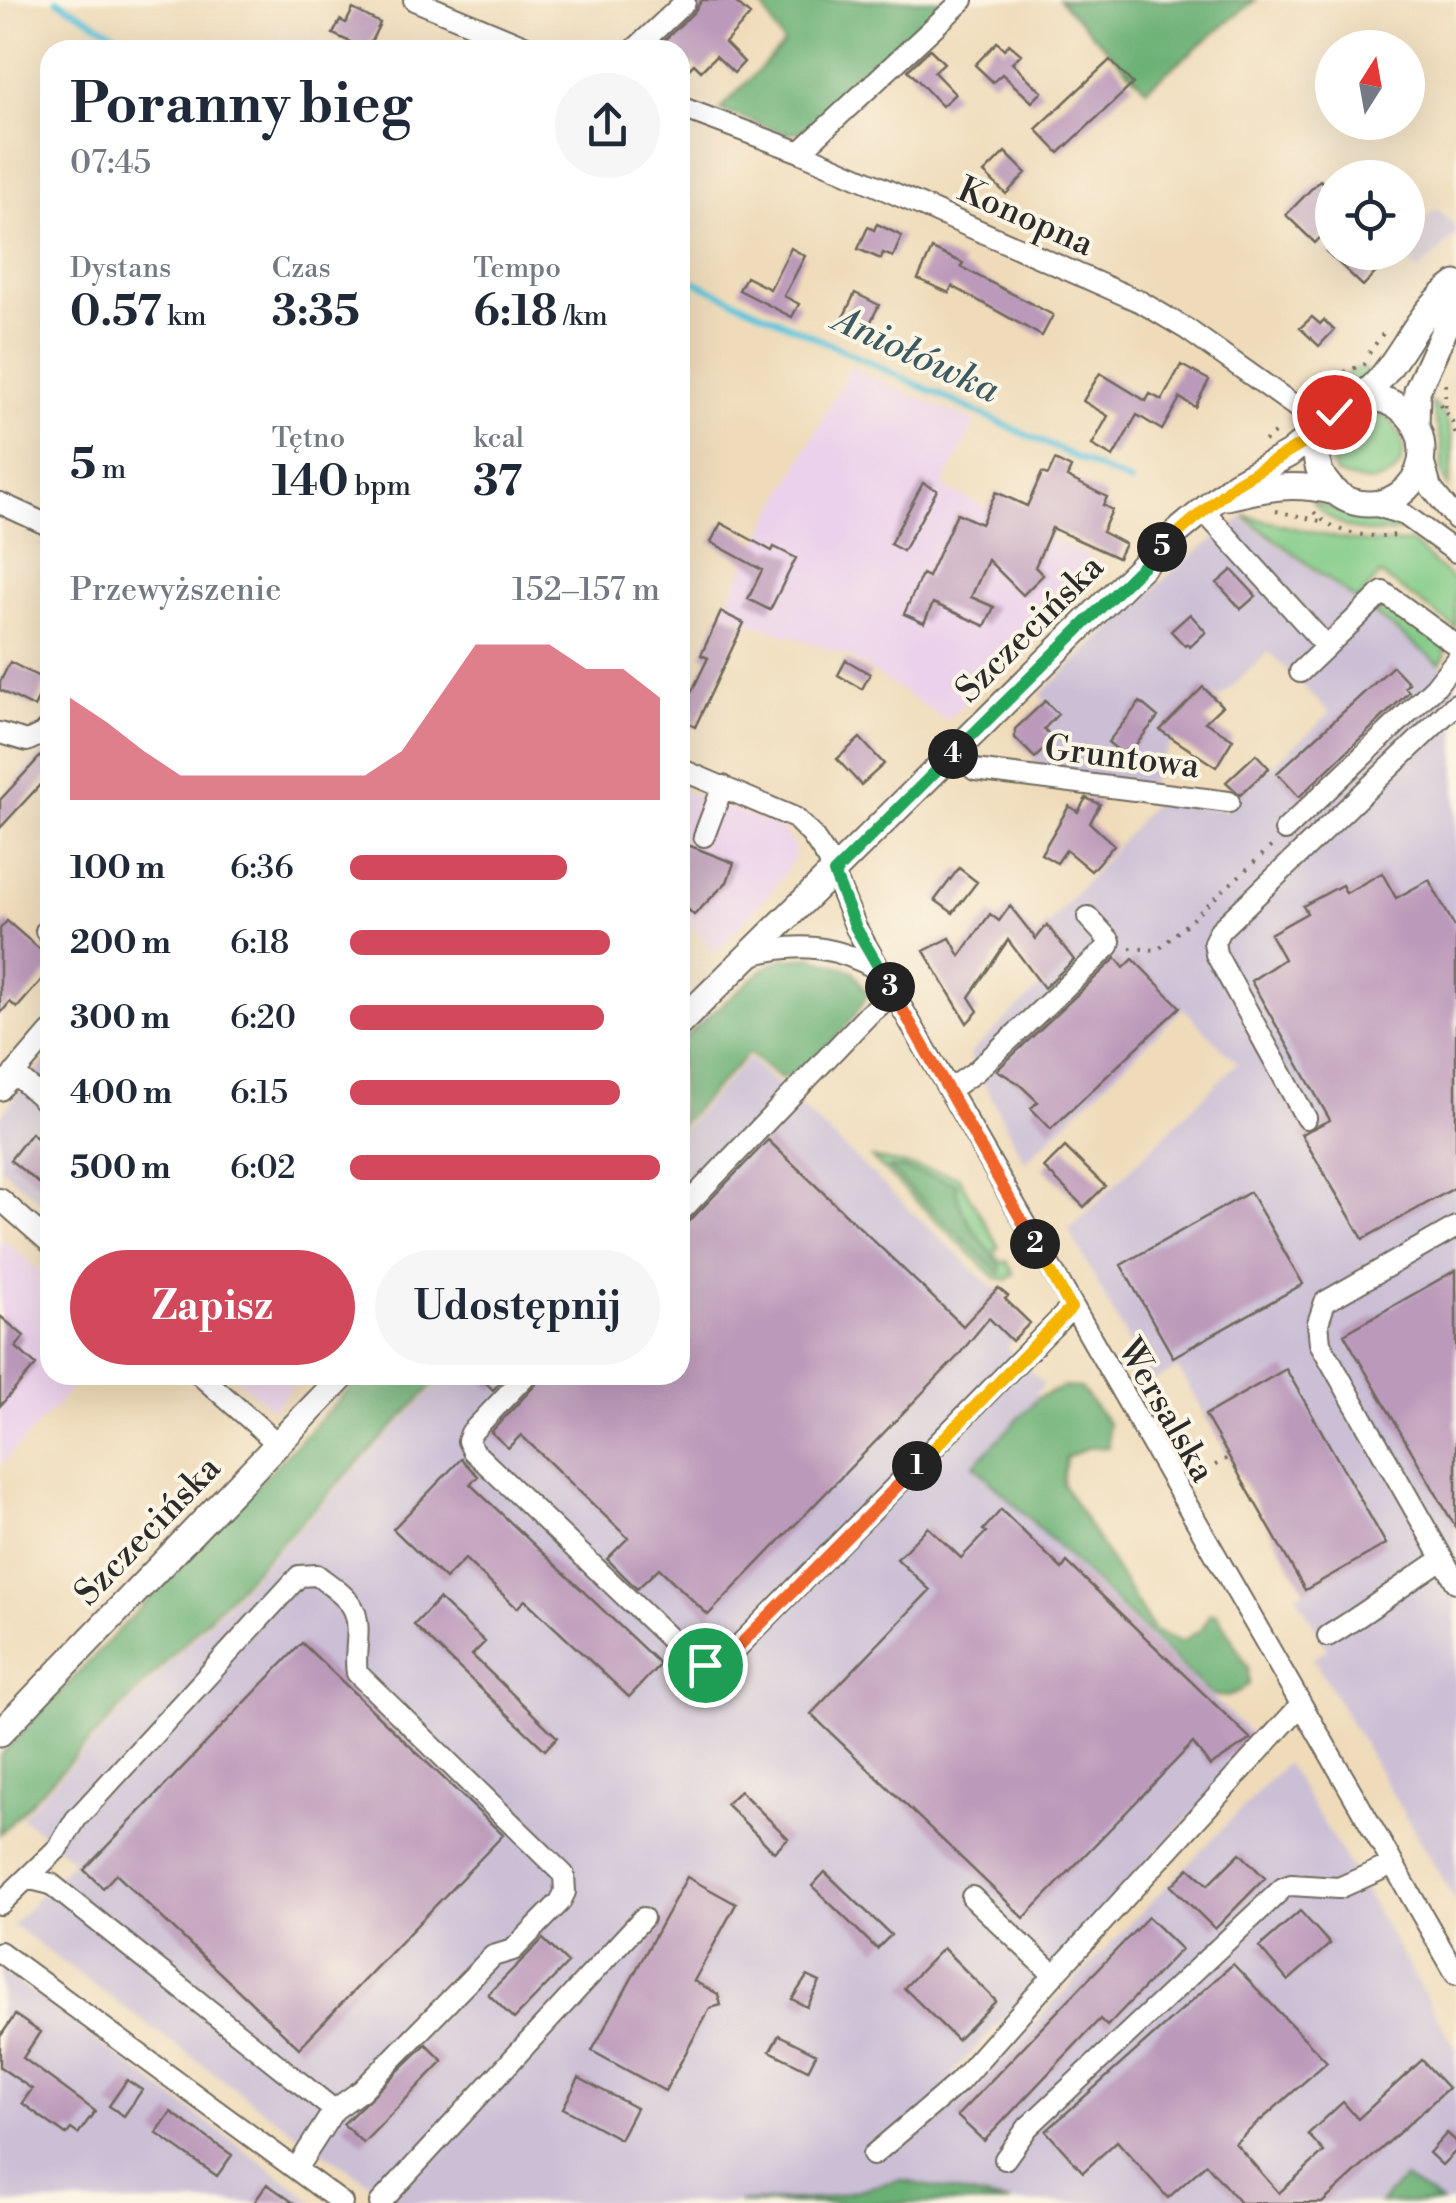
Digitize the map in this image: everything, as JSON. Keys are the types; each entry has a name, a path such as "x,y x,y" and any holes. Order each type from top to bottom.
{"main road":[{"path":"1456,284 1440,294 1420,318 1377,384 1337,410 1323,426 1317,444 1318,464 1336,492 1355,502 1371,504 1403,492 1416,476 1422,457 1416,426 1417,391 1456,304"},
{"path":"1352,401 1389,402 1416,426"},
{"name":"Szczecińska","path":"690,1014 1148,560 1243,478 1296,449 1323,426"},
{"name":"Szczecińska","path":"1210,505 1272,486 1336,492"},
{"name":"Szczecińska","path":"0,1732 334,1385"}],"street":[{"path":"414,0 510,40"},
{"path":"800,152 964,0"},
{"path":"645,40 685,2"},
{"name":"Konopna","path":"690,111 800,152 1141,302 1188,330 1323,426"},
{"path":"1422,457 1431,488 1456,519"},
{"path":"0,503 40,521"},
{"path":"1371,504 1413,519 1456,552"},
{"path":"1210,505 1326,646"},
{"path":"1300,672 1383,592 1456,645"},
{"path":"1285,830 1435,687 1456,660"},
{"path":"1306,1118 1216,954 1214,942 1220,930 1456,704"},
{"path":"0,733 27,741 40,735"},
{"name":"Gruntowa","path":"954,753 975,770 1229,802"},
{"name":"Wersalska","path":"690,773 796,818 821,847 850,916 898,1003 1456,1974"},
{"path":"704,836 723,786"},
{"path":"949,1090 976,1071 1109,946 1110,941 1088,918"},
{"path":"752,955 784,947 812,946 842,952 880,970"},
{"path":"690,1202 868,1015 898,1003"},
{"path":"40,1044 7,1082 40,1098"},
{"path":"0,1199 40,1234"},
{"path":"1456,1227 1325,1302 1318,1323 1320,1343 1456,1582"},
{"path":"517,1385 472,1432 468,1440 473,1450 694,1663 719,1666 1071,1308"},
{"path":"211,1385 278,1444"},
{"path":"1328,1636 1379,1606 1392,1592 1442,1559"},
{"path":"0,1904 59,1847 76,1820 299,1576 317,1575 352,1606 357,1624 357,1674 564,1875 565,1892 513,1950 493,1956 362,2090 334,2110 296,2169"},
{"path":"873,2155 959,2082 1300,1706"},
{"path":"1005,2159 1028,2127 1282,1888 1340,1888 1393,1864"},
{"path":"28,1878 51,1884 334,2110"},
{"path":"972,1896 1054,1976"},
{"path":"380,2203 643,1918"},
{"path":"0,1952 342,2203"}],"path":[{"path":"1304,404 1338,374 1363,364 1374,368"},
{"path":"1429,398 1445,409 1456,436"},
{"path":"1312,509 1322,521 1344,531 1382,536 1410,532"},
{"path":"1122,941 1130,949 1158,950 1222,888 1231,886 1285,830"},
{"path":"1198,1476 1229,1457"}],"shaded area":[{"path":"1436,209 1456,228 1456,236 1425,264 1425,220"},
{"path":"850,367 976,423 942,487 1109,566 946,720 848,656 721,612"},
{"path":"1243,518 1456,677 1456,1903 1313,1658 1327,1649 1297,1595 1386,1544 1205,1415 1178,1369 1150,1382 1069,1230 1237,1063 1183,1008 1025,1162 969,1055 1072,957 1048,925 1154,803 1225,810 1330,713 1269,652 1219,699 1215,695 1189,720 1168,747 1150,784 1041,770 1031,763 1054,740 1044,729 1058,714 1040,695 1183,562"},
{"path":"690,794 781,828 796,854 779,882 716,953 690,925"},
{"path":"749,1058 1030,1323 1007,1347 1044,1385 1035,1394 1039,1397 974,1466 1259,1742 951,2075 970,2089 1286,1763 1456,2049 1456,2203 1442,2203 1404,2178 1380,2203 1010,2203 899,2180 822,2199 739,2203 399,2203 312,2145 12,1925 73,1860 21,1817 437,1385 690,1385 690,1120"},
{"path":"40,1068 40,1200 0,1167 0,1116"},
{"path":"0,1237 40,1271 40,1385 75,1385 0,1466"},
{"path":"244,1385 295,1385 272,1409"},
{"path":"0,1969 293,2186 315,2203 0,2203"}],"green space":[{"path":"759,0 954,0 818,126 788,134 720,110 784,44"},
{"path":"1059,0 1255,0 1146,89"},
{"path":"1358,368 1369,372 1341,393 1309,404 1329,383"},
{"path":"1431,402 1445,419 1452,441 1448,487 1442,472 1442,445"},
{"path":"1378,412 1401,438 1402,460 1397,470 1370,482 1336,474 1332,447 1336,439"},
{"path":"1311,500 1354,517 1397,521 1411,528 1382,533 1356,530 1333,519"},
{"path":"1244,516 1348,540 1411,542 1456,583 1456,628 1380,574 1357,601"},
{"path":"1389,606 1445,646 1440,664 1373,613"},
{"path":"812,957 853,971 868,994 853,1018 804,1067 780,1078 749,1053 690,1115 690,1032 766,967 783,959"},
{"path":"872,1158 958,1176 999,1247 994,1251 1002,1263 1007,1261 1014,1274 1007,1280 996,1278"},
{"path":"888,1168 956,1183 960,1205 1001,1267 1000,1274"},
{"path":"352,1385 433,1385 0,1834 0,1755"},
{"path":"1064,1387 1080,1388 1108,1423 1108,1447 1087,1448 1066,1458 1063,1484 1154,1631 1181,1642 1202,1629 1210,1613 1217,1614 1248,1667 1249,1684 1240,1691 1226,1696 1210,1694 974,1465 1039,1397"},
{"path":"1404,2178 1442,2203 1380,2203"},
{"path":"899,2180 1010,2203 739,2203 822,2199"}],"building":[{"path":"702,0 733,0 750,15 725,43 744,62 734,73 716,56 701,71 694,64 690,68 690,40 665,40"},
{"path":"353,9 380,23 372,40 346,40 333,34 340,20 346,23"},
{"path":"997,42 1004,49 1009,44 1021,54 1012,63 1042,92 1032,102 1002,74 993,82 975,65"},
{"path":"930,49 944,63 934,72 955,94 942,106 908,70"},
{"path":"1110,60 1133,84 1059,153 1036,129"},
{"path":"1005,152 1026,173 1006,194 984,173"},
{"path":"1315,185 1315,243 1286,215"},
{"path":"877,224 902,236 893,257 883,253 881,259 858,249 868,227 874,230"},
{"path":"791,248 805,256 784,296 799,304 792,317 739,290 746,277 770,289"},
{"path":"932,249 1053,315 1042,336 952,286 949,293 918,279"},
{"path":"1346,270 1378,270 1363,286"},
{"path":"855,293 879,305 868,327 844,316"},
{"path":"1312,317 1320,324 1324,320 1334,330 1319,346 1300,328"},
{"path":"1181,365 1209,380 1195,407 1180,398 1162,430 1137,415 1113,457 1092,445 1108,416 1083,401 1100,373 1146,401 1150,394 1162,400"},
{"path":"1055,460 1071,468 1067,477 1107,497 1103,505 1112,510 1102,532 1125,544 1118,558 1052,528 1035,567 1043,575 1023,595 988,560 971,597 994,607 985,626 933,603 924,623 904,614 922,574 928,577 957,513 981,524 996,492 1027,506 1042,473 1048,475"},
{"path":"923,483 937,490 903,551 890,544"},
{"path":"721,523 772,551 774,547 796,558 770,610 748,599 762,570 711,542"},
{"path":"1232,570 1256,596 1241,609 1217,583"},
{"path":"721,612 744,623 695,727 690,724 690,695 708,658 701,655"},
{"path":"1190,614 1206,632 1190,647 1171,631"},
{"path":"846,660 870,674 862,689 838,675"},
{"path":"10,662 40,677 40,695 34,707 0,690"},
{"path":"1393,666 1409,683 1405,687 1409,692 1299,797 1277,773"},
{"path":"1203,687 1222,706 1205,722 1233,739 1216,767 1160,730"},
{"path":"1045,701 1058,714 1044,729 1054,739 1035,758 1015,738 1015,729"},
{"path":"1140,702 1158,717 1126,757 1108,742"},
{"path":"860,738 884,764 861,785 837,759"},
{"path":"1256,754 1269,768 1240,795 1226,782"},
{"path":"40,757 40,785 0,828 0,800"},
{"path":"1086,798 1100,804 1090,823 1114,845 1091,871 1066,850 1057,863 1041,854 1069,806 1078,812"},
{"path":"690,846 734,863 727,882 694,915 690,911"},
{"path":"959,868 977,882 953,913 935,900"},
{"path":"1382,873 1396,898 1429,880 1456,929 1456,1187 1363,1239 1301,1134 1330,1120 1251,981 1284,959 1270,934 1307,913 1303,906 1342,885 1346,893"},
{"path":"1010,906 1036,939 1047,925 1074,960 1044,988 1008,940 969,997 978,1011 967,1023 924,951 950,938 960,956 990,914 999,921"},
{"path":"7,921 40,949 40,982 17,1008 10,1002 0,1014 0,929"},
{"path":"1116,958 1124,968 1133,959 1180,1007 1051,1129 1031,1108 1038,1102 997,1070"},
{"path":"31,1133 38,1139 40,1136 40,1184 10,1160"},
{"path":"768,1140 963,1326 998,1288 1030,1323 1012,1341 989,1318 957,1357 708,1615 659,1568 637,1589 607,1559 628,1538 521,1435 508,1448 491,1432 535,1385 690,1385 690,1221"},
{"path":"1065,1147 1105,1186 1084,1207 1044,1168"},
{"path":"1250,1192 1303,1284 1173,1357 1121,1265"},
{"path":"1456,1270 1456,1528 1344,1334"},
{"path":"0,1316 24,1336 16,1347 36,1365 0,1406"},
{"path":"1286,1369 1386,1544 1305,1590 1205,1415"},
{"path":"461,1459 478,1476 470,1484 660,1664 629,1697 525,1600 517,1608 465,1559 445,1579 393,1529"},
{"path":"1001,1510 1062,1569 1067,1562 1251,1739 1210,1766 1193,1743 1024,1918 811,1714 930,1590 897,1559 928,1527 961,1558"},
{"path":"439,1599 485,1642 472,1655 557,1737 545,1750 414,1625"},
{"path":"302,1643 503,1835 299,2048 116,1874 103,1888 84,1870"},
{"path":"740,1791 788,1838 774,1852 726,1804"},
{"path":"1240,1853 1265,1878 1215,1929 1171,1886 1189,1868 1208,1885"},
{"path":"825,1872 891,1935 877,1949 812,1886"},
{"path":"687,1877 736,1904 694,1981 718,1994 721,2005 710,2008 665,2091 592,2051"},
{"path":"1300,1911 1330,1944 1288,1981 1259,1947"},
{"path":"1148,1917 1181,1949 1107,2026 1100,2019 984,2141 957,2116"},
{"path":"543,1939 568,1963 514,2019 488,1994"},
{"path":"943,1948 996,2001 957,2040 904,1988"},
{"path":"1233,1964 1327,2062 1235,2143 1279,2193 1324,2152 1308,2134 1343,2102 1358,2119 1422,2060 1448,2088 1322,2203 1240,2203 1206,2164 1168,2198 1117,2141 1083,2172 1046,2131"},
{"path":"807,1976 820,1982 807,2007 792,1999"},
{"path":"15,2015 40,2032 23,2058 95,2111 78,2134 71,2129 66,2135 22,2103 32,2089 0,2067 0,2037"},
{"path":"779,2035 816,2054 808,2070 770,2051"},
{"path":"426,2044 443,2061 363,2143 343,2124"},
{"path":"579,2078 636,2108 620,2139 563,2108"},
{"path":"127,2080 142,2090 124,2116 109,2106"},
{"path":"171,2112 232,2155 217,2176 156,2133"},
{"path":"1447,2133 1456,2141 1456,2151 1442,2165 1429,2153"},
{"path":"267,2184 294,2203 254,2203"}],"waterway":[{"name":"Aniołówka","path":"57,0 126,40"},
{"name":"Aniołówka","path":"690,280 1131,483"}],"route":[{"path":"705,1665 719,1666 1071,1308 856,928 834,873 1176,534 1243,478 1307,441 1334,412"}]}
